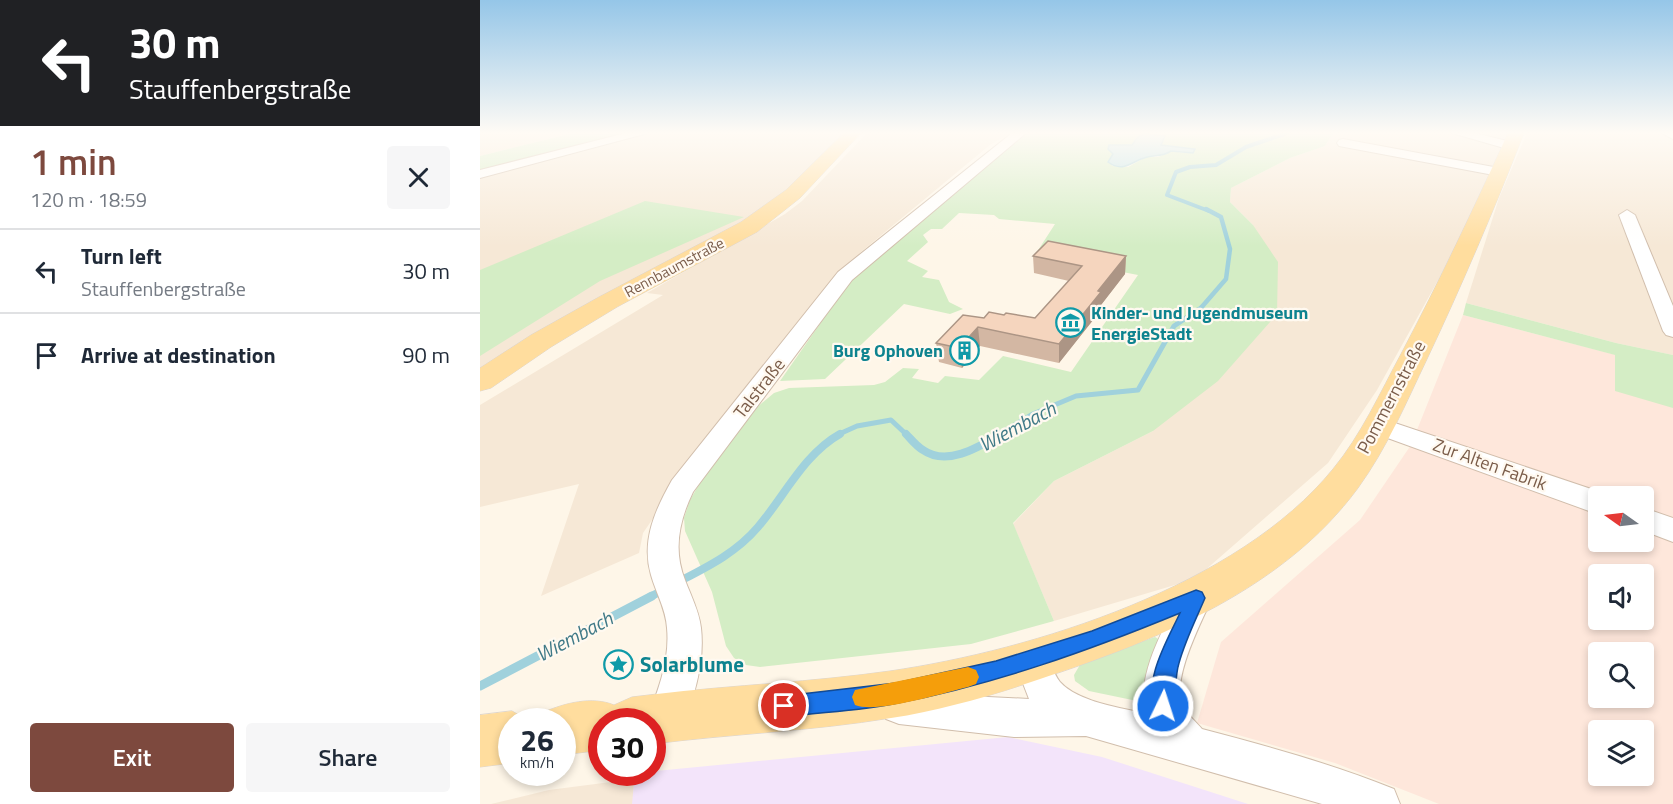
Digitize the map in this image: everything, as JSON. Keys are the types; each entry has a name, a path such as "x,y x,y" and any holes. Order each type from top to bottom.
{"main road":[{"name":"Rennbaumstraße","path":"480,382 541,341 598,307 749,226 794,194 817,171"},
{"name":"Pommernstraße","path":"666,717 896,693 1032,660 1136,624 1196,598 1264,556 1311,517 1343,483 1380,426 1442,302 1500,171"},
{"path":"480,741 498,739"}],"street":[{"name":"Talstraße","path":"658,708 681,675 684,642 682,612 662,552 669,511 682,487 845,276 975,171"},
{"path":"1627,215 1673,331"},
{"path":"1649,273 1672,279"},
{"name":"Zur Alten Fabrik","path":"1380,426 1588,499"},
{"path":"1654,523 1673,530"},
{"path":"1191,745 1171,722 1163,706 1163,684 1169,661 1196,598"},
{"path":"1032,660 1040,682 1055,703 1091,718 1344,790 1379,804"},
{"path":"849,699 963,715 1043,720 1091,718"}],"shaded area":[{"path":"480,171 813,171 789,195 480,377"},
{"path":"831,171 959,171 861,252 720,421 643,533 639,553 541,596 579,484 480,507 480,405 663,295 647,293 785,214 802,201"},
{"path":"1265,171 1493,171 1446,266 1377,390 1328,463 1195,579 1054,621 1013,524 1054,481 1153,431 1253,225 1230,202 1231,188"},
{"path":"1511,171 1673,171 1673,355 1616,343 1466,303 1499,198"},
{"path":"1463,315 1616,355 1673,408 1673,804 1439,804 1335,763 1197,723 1221,642 1360,520 1411,445"},
{"path":"1008,737 1102,757 1248,804 632,804 634,786 666,786 666,770"},
{"path":"588,785 634,786 633,804 491,804 549,790"}],"green space":[{"path":"980,171 1265,171 1231,188 1230,202 1253,225 1278,262 1277,314 1218,381 1153,431 1054,481 1013,523 1054,621 971,644 760,667 746,665 734,658 726,646 712,592 685,531 684,518 690,500 701,481 756,408 774,393 789,388 874,385 885,382 903,368 919,369 912,378 938,383 945,376 979,380 1003,356 1071,372 1138,275 1035,255 1055,224 999,219 994,215 959,213 942,229 931,229 923,235 928,242 907,261 928,271 922,277 939,280 949,302 963,309 950,314 904,304 825,379 780,381 852,278"},
{"path":"645,201 744,217 600,281 480,356 480,270"},
{"path":"1466,303 1616,343 1673,355 1673,408 1615,391 1615,355 1463,315"},
{"path":"1155,637 1165,643 1148,678 1142,702 1089,691 1075,681 1074,675 1081,663"}],"building":[{"path":"1048,241 1126,256 1098,291 1101,292 1059,344 978,327 959,348 936,343 963,315 984,318 989,312 1035,318 1082,266 1033,256"}],"waterway":[{"name":"Wiembach","path":"1180,171 1176,172 1167,195 1209,211"},
{"name":"Wiembach","path":"1201,308 1226,279 1230,249 1221,217 1206,209"},
{"name":"Wiembach","path":"998,435 1033,414 1076,396 1138,390 1174,326 1201,308"},
{"name":"Wiembach","path":"837,435 857,426 891,420 907,435"},
{"name":"Wiembach","path":"678,582 721,559 749,536 768,515 805,464 840,434"},
{"name":"Wiembach","path":"907,435 932,455 952,456 973,449 1001,434"},
{"name":"Wiembach","path":"650,597 663,590"},
{"name":"Wiembach","path":"480,686 652,596"}],"slow traffic":[{"path":"862,697 896,693 968,677"}],"place":[{"name":"Kinder- und Jugendmuseum EnergieStadt","path":"1070,322"},
{"name":"Burg Ophoven","path":"964,350"},
{"name":"Solarblume","path":"619,664"}],"route":[{"path":"784,706 896,693 996,670 1073,647 1136,624 1196,598 1169,661 1163,684 1163,706"}]}
